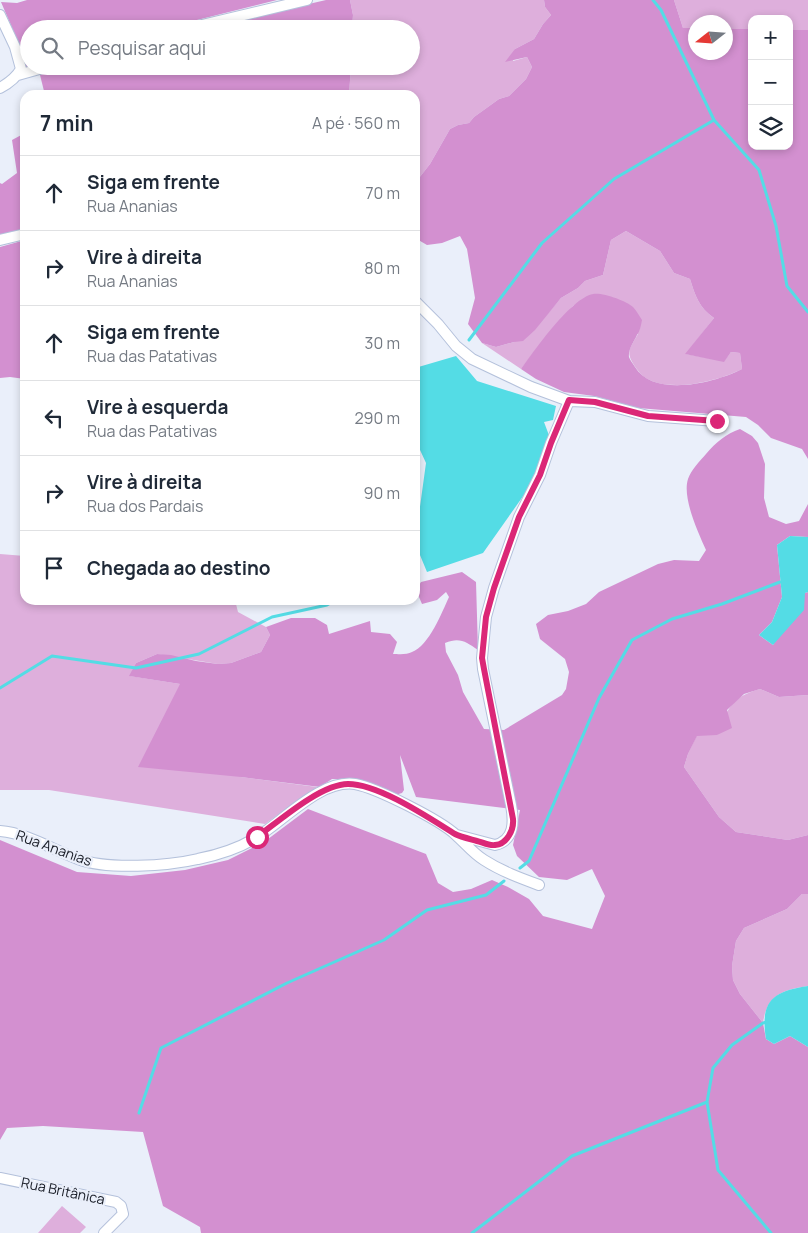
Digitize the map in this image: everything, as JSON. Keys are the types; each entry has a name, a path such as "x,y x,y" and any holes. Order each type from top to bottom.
{"street":[{"path":"223,20 307,0"},
{"path":"0,15 20,61"},
{"path":"0,88 9,84 20,71"},
{"path":"0,240 20,235"},
{"path":"420,306 456,346 472,359 531,387 569,400 595,402 648,416 717,421"},
{"path":"456,835 495,845 503,842 508,837 514,824 482,658 486,617 519,517 540,475 569,400"},
{"name":"Rua Ananias","path":"0,831 34,840 80,860 105,864 143,865 197,860 232,850 244,844 319,793 338,785 348,784 371,788 439,823 456,835 468,848 492,865 539,885"},
{"name":"Rua Britânica","path":"0,1178 116,1202 121,1206 123,1214 104,1233"}],"shaded area":[{"path":"27,0 277,0 197,20 20,20 20,47 1,2 17,3"},
{"path":"326,0 350,0 353,15 353,20 240,20"},
{"path":"350,0 544,0 545,7 551,15 534,39 515,49 513,61 527,57 532,67 526,79 509,96 499,99 474,117 469,123 450,129 430,164 420,177 420,90 349,90 350,75 420,75 420,20 353,20"},
{"path":"544,0 674,0 683,28 688,28 688,60 733,60 733,29 748,29 748,150 793,150 793,30 808,30 808,459 802,449 771,438 758,425 746,417 638,408 594,396 564,392 536,379 521,369 544,338 574,305 593,294 602,294 630,305 642,320 639,332 630,348 629,357 644,377 670,385 686,385 717,379 742,369 740,353 731,352 724,362 685,354 714,318 701,305 690,279 674,273 660,251 626,231 611,240 603,275 585,281 578,288 561,298 535,330 523,341 496,347 482,343 468,324 475,298 467,249 460,236 442,243 427,245 420,241 420,177 430,164 450,129 469,123 474,117 499,99 509,96 526,79 532,67 527,57 505,62 515,49 534,39 551,15 545,7"},
{"path":"674,0 808,0 808,30 793,30 793,15 748,15 748,29 733,29 733,15 688,15 688,28 683,28"},
{"path":"40,75 350,75 349,90 44,90"},
{"path":"20,136 20,230 0,236 0,183 2,184 17,173 12,140"},
{"path":"626,231 660,251 674,273 690,279 701,305 714,318 686,354 724,361 731,352 740,353 742,369 717,379 686,385 657,383 645,377 636,368 629,354 638,334 594,294 573,306 521,369 482,343 496,347 514,342 549,312 561,298 578,288 585,281 603,275 611,240"},
{"path":"20,241 20,378 0,378 0,247"},
{"path":"740,429 752,436 758,443 765,464 764,498 769,517 786,524 799,521 808,504 808,537 790,536 777,545 782,597 772,622 759,635 773,645 805,593 808,592 808,695 779,697 760,689 744,694 727,710 732,728 717,735 697,736 684,767 719,817 736,832 788,840 808,835 808,894 802,894 787,909 744,928 736,941 732,966 733,980 740,994 763,1023 766,1039 774,1044 790,1036 808,1047 808,1233 201,1233 200,1227 163,1206 143,1132 43,1126 7,1128 0,1140 0,840 77,872 131,876 185,870 228,860 264,842 308,809 426,854 438,883 453,892 471,889 492,880 529,899 543,916 592,929 605,896 592,869 567,880 539,877 517,856 513,845 520,810 416,797 400,755 404,790 402,793 395,795 378,786 349,779 332,779 320,787 138,767 180,684 129,676 136,663 157,654 218,664 231,663 261,652 270,635 266,627 291,618 315,618 327,625 329,634 370,621 371,632 390,634 397,642 393,654 410,653 418,649 429,636 449,597 446,592 437,600 422,604 420,599 421,582 462,572 476,582 478,650 466,643 455,640 445,643 446,652 458,675 463,692 484,729 504,730 562,695 566,689 569,672 565,659 540,639 536,624 548,615 568,611 586,604 599,592 658,564 674,560 699,561 706,550 689,505 687,496 688,479 691,472 714,446"},
{"path":"0,554 20,556 20,605 236,605 238,612 266,627 270,635 261,652 231,663 218,664 157,654 136,663 130,676 180,684 241,777 317,787 265,824 49,790 0,790"},
{"path":"760,689 779,697 808,695 808,835 788,840 736,832 719,817 684,767 697,735 717,735 732,705 750,692"},
{"path":"802,894 808,894 808,986 783,992 772,1000 768,1006 763,1023 740,994 733,980 732,966 736,941 744,928 787,909"},
{"path":"62,1206 86,1227 80,1233 38,1233"}],"water":[{"path":"456,356 477,381 556,406 553,420 544,422 550,438 538,475 483,553 427,572 420,555 420,507 426,463 420,450 420,367"},
{"path":"790,536 808,537 808,592 805,593 804,610 773,645 759,635 772,622 782,597 777,545"},
{"path":"808,986 808,1047 790,1036 774,1044 766,1039 765,1016 771,1000 785,991"}],"waterway":[{"path":"653,0 661,10 714,120 759,170 776,226 787,286 808,312"},
{"path":"469,340 542,243 614,179 714,120"},
{"path":"520,868 529,861 599,698 632,640 672,619 722,604 780,582"},
{"path":"0,688 52,656 136,668 199,654 272,617 327,605"},
{"path":"139,1113 161,1048 287,983 384,940 427,910 486,895 504,881"},
{"path":"767,1022 732,1045 713,1068 707,1102 718,1170 771,1233"},
{"path":"472,1233 572,1156 707,1102"}],"route":[{"path":"257,837 319,793 338,785 356,784 386,795 439,823 456,835 493,845 503,842 508,837 514,824 482,658 486,617 519,517 544,466 551,443 569,400 595,402 648,416 717,421"}]}
